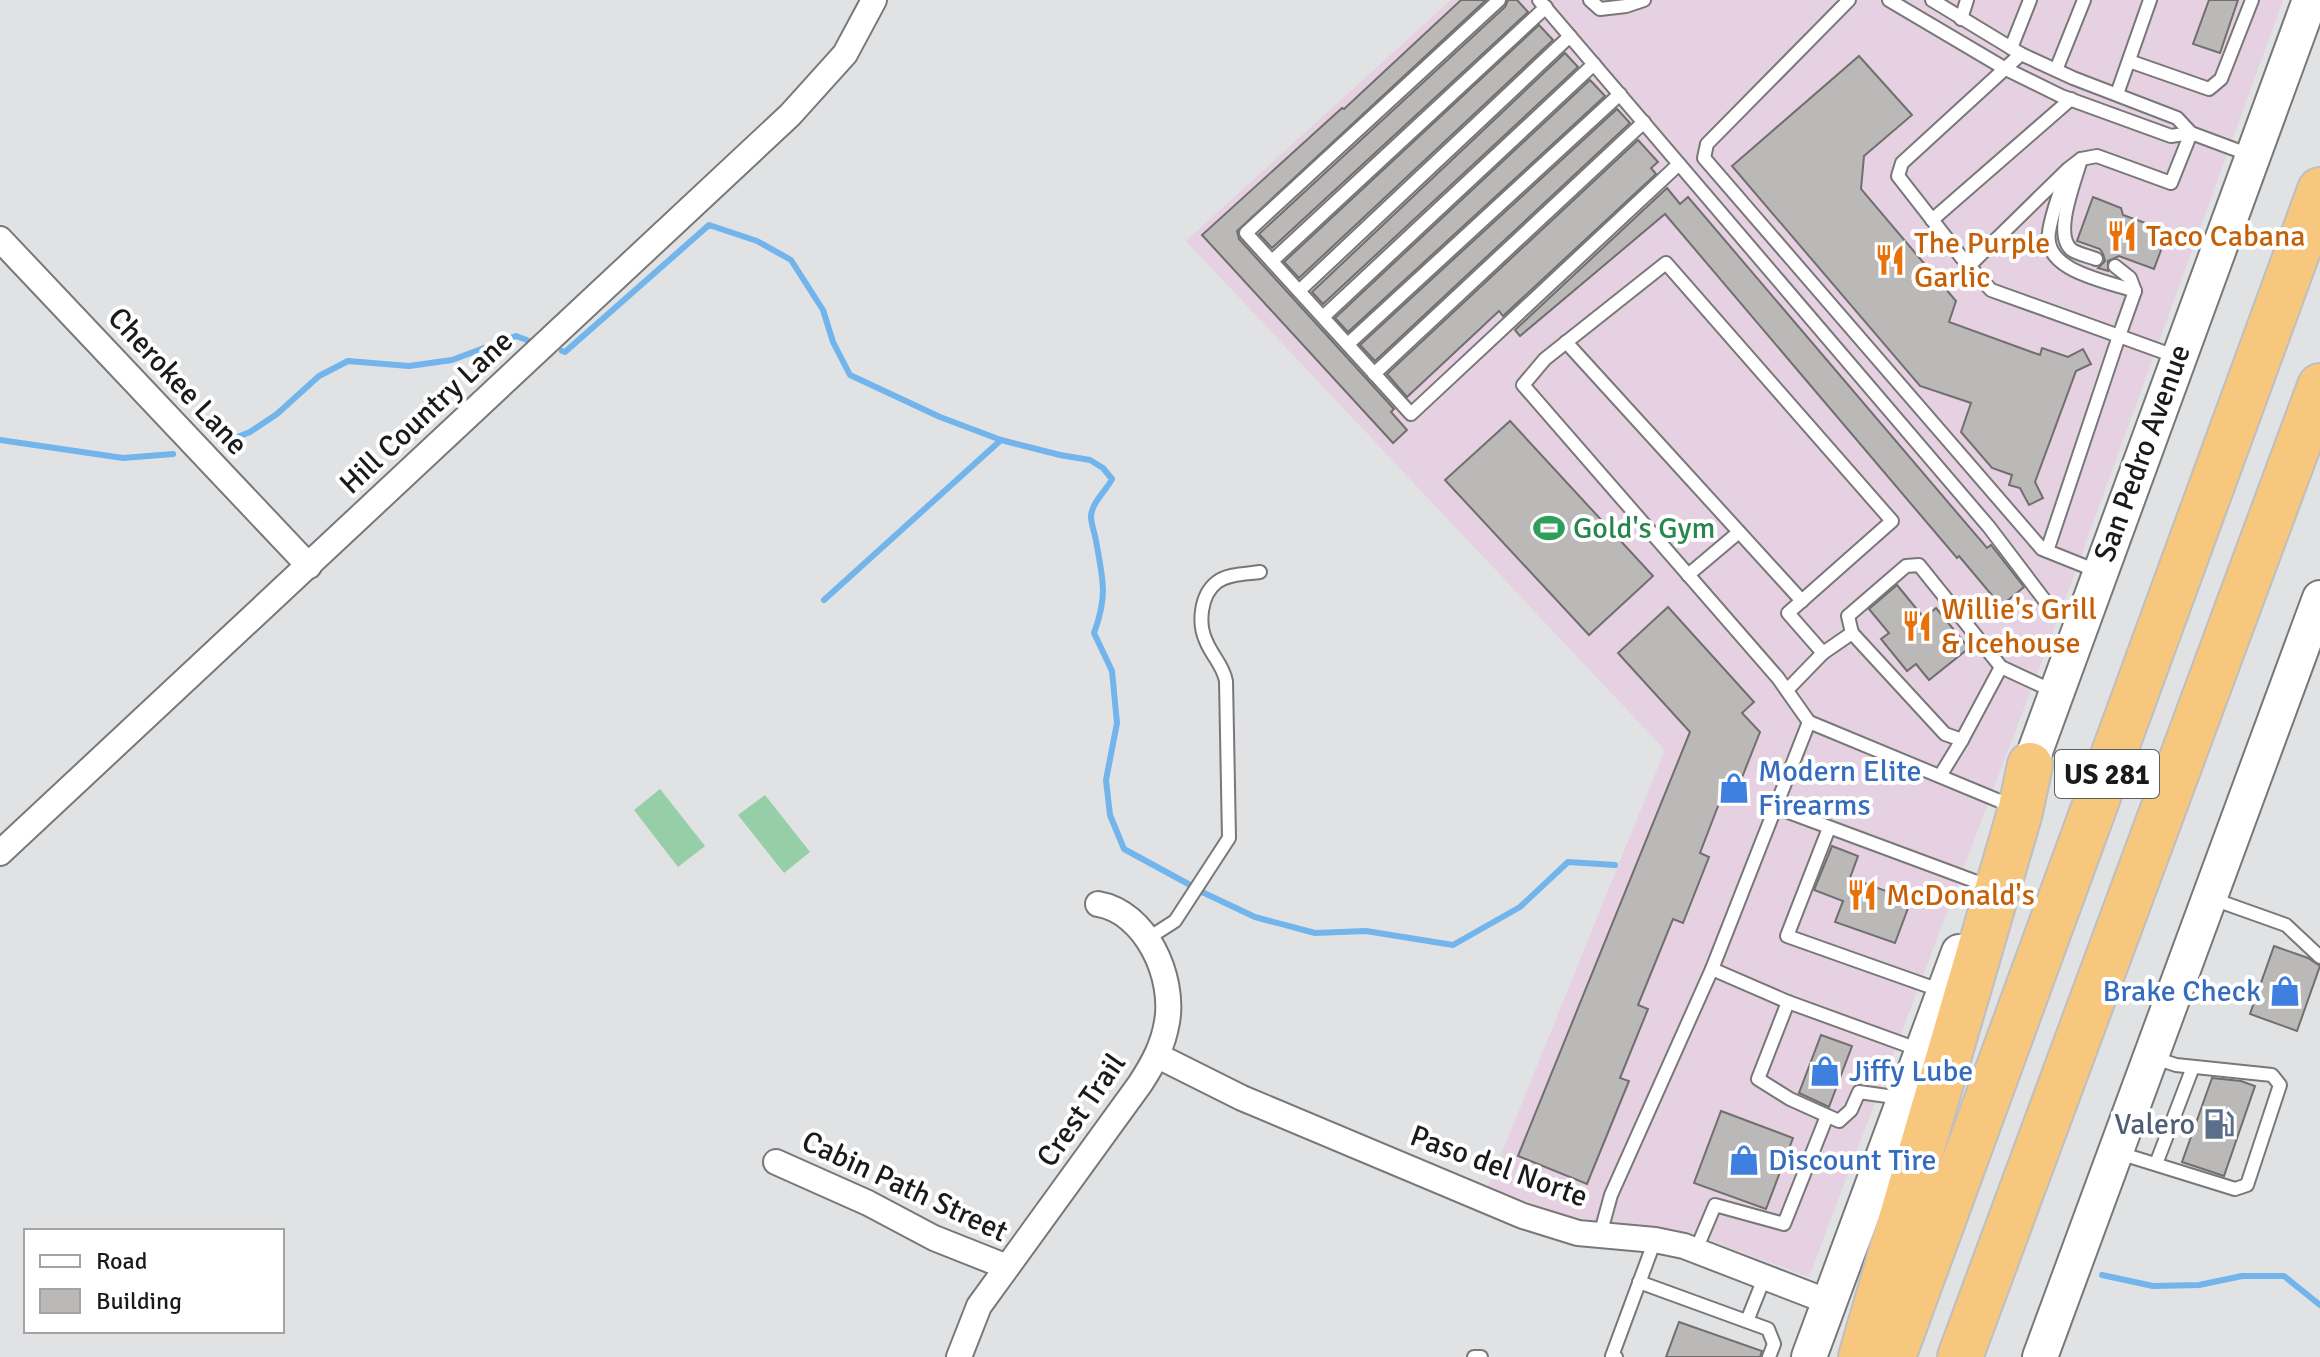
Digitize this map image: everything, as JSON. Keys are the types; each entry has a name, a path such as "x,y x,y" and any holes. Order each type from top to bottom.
{"highway":[{"name":"US 281","path":"1893,1357 2320,190"},
{"name":"US 281","path":"1960,1357 2320,386"},
{"path":"1861,1357 2030,765"}],"main road":[{"name":"San Pedro Avenue","path":"2030,765 2098,572 2310,0"},
{"path":"2040,1357 2320,598"},
{"path":"1809,1357 1985,885 2017,809"}],"street":[{"name":"Hill Country Lane","path":"0,853 790,115 845,54 874,0"},
{"name":"Cherokee Lane","path":"0,239 309,566"},
{"name":"Crest Trail","path":"959,1357 979,1306 1158,1056 1168,1019 1164,978 1147,939 1123,912 1098,904"},
{"name":"Paso del Norte","path":"1158,1056 1242,1098 1523,1216 1578,1233 1655,1240 1696,1250 1829,1302"},
{"name":"Cabin Path Street","path":"776,1162 868,1203 934,1238 1007,1267"}],"lane":[{"path":"1499,0 1246,233 1411,414 1679,164"},
{"path":"1590,0 1600,9 1644,0"},
{"path":"1849,0 1707,144 1704,158 2042,549 2098,572"},
{"path":"1889,0 2004,68 2071,99 2171,136 2191,133"},
{"path":"1932,0 2016,51 2177,118 2191,133 2252,156"},
{"path":"1961,19 1967,0"},
{"path":"2030,0 2016,51 2004,68 1902,163 1898,176 1991,290 2177,357"},
{"path":"2056,70 2084,0"},
{"path":"2117,94 2150,0"},
{"path":"2129,61 2209,89 2221,79 2252,0"},
{"path":"1272,261 1542,4 1989,527 2049,606 2081,620"},
{"path":"1299,291 1570,36"},
{"path":"1323,317 1594,64"},
{"path":"1348,344 1620,94"},
{"path":"1932,220 2071,99"},
{"path":"1374,374 1644,122"},
{"path":"1969,266 2081,159 2097,156 2171,183 2191,133"},
{"path":"2081,159 2063,231 2066,243 2073,250 2096,259"},
{"path":"2068,169 2048,234 2049,249 2056,260 2068,268 2135,291"},
{"path":"1823,653 1788,613 1892,521 1666,263 1545,359 1523,385 1787,690 1809,722 2017,809"},
{"path":"2047,551 2135,291 2130,278 2115,266"},
{"path":"1566,342 1802,601"},
{"path":"1688,575 1739,532"},
{"path":"1962,740 1945,734 1852,633 1848,616 1906,566 1919,565 2001,667 2055,692"},
{"path":"1147,939 1175,921 1225,846 1230,831 1226,681 1204,637 1204,603 1209,590 1217,582 1231,576 1260,572"},
{"path":"1787,690 1823,653 1852,633"},
{"path":"1940,776 2001,667"},
{"path":"1600,1235 1611,1195 1712,969 1809,722"},
{"path":"1775,807 1985,885"},
{"path":"1829,828 1787,936 1945,992"},
{"path":"2210,898 2286,925 2320,957"},
{"path":"1712,969 1788,1002 1923,1051"},
{"path":"1788,1002 1758,1079 1790,1099 1839,1121 1851,1110 1859,1092 1905,1099"},
{"path":"2115,1152 2235,1189 2247,1185 2280,1085 2272,1075 2193,1067 2151,1057"},
{"path":"2156,1164 2193,1067"},
{"path":"1696,1250 1715,1205 1784,1224 1827,1116"},
{"path":"1616,1357 1612,1356 1655,1240"},
{"path":"1747,1321 1765,1276"},
{"path":"1639,1282 1768,1329 1774,1344 1769,1357"},
{"path":"1474,1357 1481,1357"}],"shaded area":[{"path":"1451,0 2283,0 2066,597 1809,1277 1712,1241 1672,1230 1570,1217 1488,1187 1665,750 1186,241"}],"green space":[{"path":"660,789 705,846 678,867 634,810"},
{"path":"765,795 810,852 784,873 738,815"}],"building":[{"path":"1461,0 1486,0 1237,231 1239,239 1394,409 1391,412 1407,430 1393,443 1202,235"},
{"path":"1508,0 1517,0 1528,12 1272,248 1259,234 1505,7"},
{"path":"2209,0 2238,0 2220,53 2193,44"},
{"path":"1539,25 1553,40 1299,278 1284,262"},
{"path":"1565,53 1578,67 1323,304 1312,292"},
{"path":"1859,56 1912,115 1864,156 1861,189 1956,301 1949,322 2040,355 2042,348 2068,357 2083,349 2091,364 2076,371 2035,482 2043,498 2029,505 2020,488 2009,485 2012,475 1992,468 1961,432 1971,403 1920,386 1732,166"},
{"path":"1590,80 1605,96 1348,332 1335,318"},
{"path":"1617,109 1630,123 1375,361 1360,345"},
{"path":"1638,140 1658,162 1651,168 1656,174 1503,316 1499,311 1407,397 1387,374"},
{"path":"1667,188 1680,204 1688,197 1987,548 1991,545 2024,587 2001,606 1665,214 1520,336 1515,330"},
{"name":"Taco Cabana","path":"2093,197 2121,208 2123,215 2168,231 2154,269 2119,256 2108,261 2108,271 2098,268 2105,261 2100,249 2077,241"},
{"name":"Gold's Gym","path":"1510,421 1653,576 1589,635 1445,480"},
{"name":"Willie's Grill & Icehouse","path":"1897,585 1924,618 1936,608 1969,648 1929,680 1916,664 1907,671 1881,639 1889,633 1869,609"},
{"path":"1668,607 1754,702 1742,713 1760,732 1739,785 1728,780 1700,853 1709,857 1683,923 1673,919 1638,1005 1648,1009 1620,1078 1629,1081 1587,1184 1518,1156 1690,732 1618,653"},
{"name":"McDonald's","path":"1832,846 1858,856 1850,878 1911,900 1895,943 1835,922 1843,901 1814,890"},
{"name":"Brake Check","path":"2274,946 2308,958 2320,966 2297,1031 2250,1014"},
{"name":"Jiffy Lube","path":"1821,1035 1852,1046 1829,1107 1799,1093"},
{"name":"Valero","path":"2212,1078 2255,1086 2224,1176 2182,1162"},
{"name":"Discount Tire","path":"1721,1111 1793,1138 1766,1209 1694,1183"},
{"path":"1679,1322 1762,1351 1760,1357 1666,1357"}],"waterway":[{"path":"562,351 565,352 709,225 757,241 791,260 823,310 833,342 850,375 940,417 1001,440 1090,460 1103,468 1112,479 1091,516 1103,587 1094,633 1112,671 1117,723 1106,780 1110,815 1124,849 1192,886"},
{"path":"227,441 250,432 277,414 319,376 348,361 409,366 452,360 516,336 527,340"},
{"path":"0,440 123,458 173,454"},
{"path":"824,600 1001,440"},
{"path":"1202,892 1255,917 1315,933 1366,931 1453,945 1520,907 1568,862 1615,865"},
{"path":"2102,1275 2153,1286 2199,1285 2242,1276 2284,1276 2320,1305"}],"place":[{"name":"Taco Cabana","path":"2122,236"},
{"name":"The Purple Garlic","path":"1890,260"},
{"name":"Gold's Gym","path":"1549,528"},
{"name":"Willie's Grill & Icehouse","path":"1917,626"},
{"name":"Modern Elite Firearms","path":"1734,788"},
{"name":"McDonald's","path":"1862,895"},
{"name":"Brake Check","path":"2285,991"},
{"name":"Jiffy Lube","path":"1825,1071"},
{"name":"Valero","path":"2219,1124"},
{"name":"Discount Tire","path":"1744,1160"}]}
